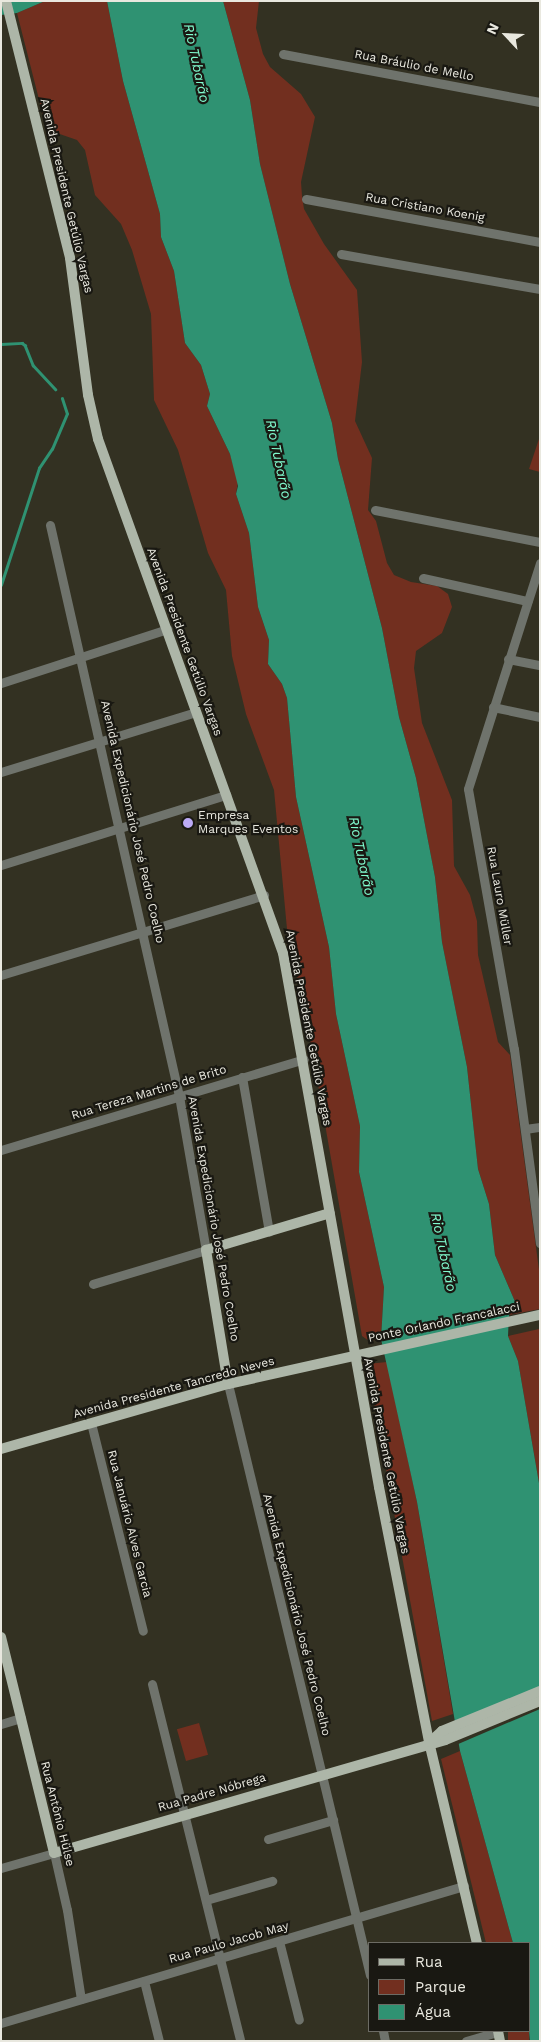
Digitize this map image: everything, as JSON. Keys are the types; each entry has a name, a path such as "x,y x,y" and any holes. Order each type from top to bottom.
{"main road":[{"name":"Avenida Presidente Getúlio Vargas","path":"6,1 70,258 92,416 106,464 264,895 283,953 304,1059 330,1213 359,1354 429,1742 477,1942"},
{"path":"206,1250 330,1213"},
{"name":"Avenida Expedicionário José Pedro Coelho","path":"206,1250 228,1384"},
{"name":"Ponte Orlando Francalacci","path":"359,1354 537,1316"},
{"name":"Avenida Presidente Tancredo Neves","path":"1,1450 228,1384 359,1354"},
{"name":"Rua Antônio Hülse","path":"1,1638 54,1853"},
{"path":"444,1736 540,1691"},
{"path":"444,1736 540,1701"},
{"name":"Rua Padre Nóbrega","path":"54,1853 444,1736"}],"street":[{"name":"Rua Bráulio de Mello","path":"283,54 540,102"},
{"name":"Rua Cristiano Koenig","path":"306,199 540,242"},
{"path":"341,254 540,289"},
{"path":"375,510 540,542"},
{"name":"Avenida Expedicionário José Pedro Coelho","path":"50,525 144,932 179,1096 206,1250"},
{"name":"Rua Lauro Müller","path":"540,563 536,583 527,601 468,790 525,1129 540,1243"},
{"path":"423,578 527,601"},
{"path":"1,683 167,629"},
{"path":"508,659 540,665"},
{"path":"493,707 540,717"},
{"path":"1,772 196,712"},
{"path":"1,865 226,795"},
{"path":"1,975 264,895"},
{"name":"Rua Tereza Martins de Brito","path":"1,1150 304,1059"},
{"path":"242,1077 269,1232"},
{"path":"525,1129 540,1127"},
{"path":"93,1284 206,1250"},
{"name":"Avenida Expedicionário José Pedro Coelho","path":"228,1384 368,1967"},
{"name":"Rua Januário Alves Garcia","path":"91,1423 143,1631"},
{"path":"152,1684 240,2039"},
{"path":"1,1724 21,1718"},
{"path":"268,1839 333,1820"},
{"name":"Rua Padre Nóbrega","path":"1,1868 54,1853"},
{"name":"Rua Antônio Hülse","path":"54,1853 67,1910 81,1999"},
{"path":"206,1900 272,1881"},
{"name":"Rua Paulo Jacob May","path":"1,2023 464,1886"},
{"path":"279,1941 298,2020"},
{"path":"144,1981 159,2041"},
{"path":"466,2041 499,2034"}],"green space":[{"path":"45,1 107,1 123,81 160,214 161,237 174,271 185,343 201,365 210,394 207,406 230,454 238,481 236,494 249,533 258,607 269,640 268,664 282,684 287,698 296,797 329,947 336,1014 360,1126 359,1172 384,1287 381,1339 369,1341 362,1336 311,1044 287,929 274,790 246,714 232,656 226,590 208,553 178,450 154,400 151,314 132,250 121,224 95,195 85,150 77,140 51,131 44,119 17,13"},
{"path":"223,1 259,1 256,28 263,54 270,67 301,94 315,117 301,182 304,209 324,244 357,290 362,362 355,421 372,458 368,510 376,521 387,563 394,575 411,582 437,586 448,594 452,607 442,633 416,651 414,668 422,723 452,800 454,866 470,895 477,921 478,955 498,1042 510,1055 540,1277 540,1309 509,1315 516,1304 495,1255 489,1204 478,1169 467,1067 442,942 435,877 416,778 399,717 382,628 338,459 332,423 290,284 260,164 250,100"},
{"path":"540,436 540,472 529,469"},
{"path":"539,1329 540,1489 518,1361 508,1336"},
{"path":"387,1362 417,1502 453,1714 432,1721 367,1364"},
{"path":"199,1723 208,1755 186,1761 177,1729"},
{"path":"460,1751 513,1942 486,1942 441,1759"},
{"path":"508,2032 529,2032 529,2041 508,2041"}],"water":[{"path":"1,1 45,1 17,13 1,15"},
{"name":"Rio Tubarão","path":"107,1 223,1 250,100 260,164 290,284 332,423 338,459 382,628 399,717 416,778 435,877 442,942 467,1067 478,1169 489,1204 495,1255 516,1304 509,1315 508,1336 518,1361 540,1489 540,2041 530,2041 529,2032 531,2032 531,1942 513,1942 460,1751 417,1502 381,1339 384,1287 359,1172 360,1126 336,1014 329,947 296,797 287,698 282,684 268,664 269,640 258,607 249,533 236,494 238,486 230,454 207,406 210,394 201,365 185,343 174,271 161,237 160,214 123,81"}],"pier":[{"path":"540,1688 540,1709 456,1745 452,1725"}],"waterway":[{"path":"1,344 22,343 25,345 33,365 55,389"},
{"path":"1,585 39,468 52,449 67,414 62,399"}],"place":[{"name":"Empresa Marques Eventos","path":"188,823"}]}
